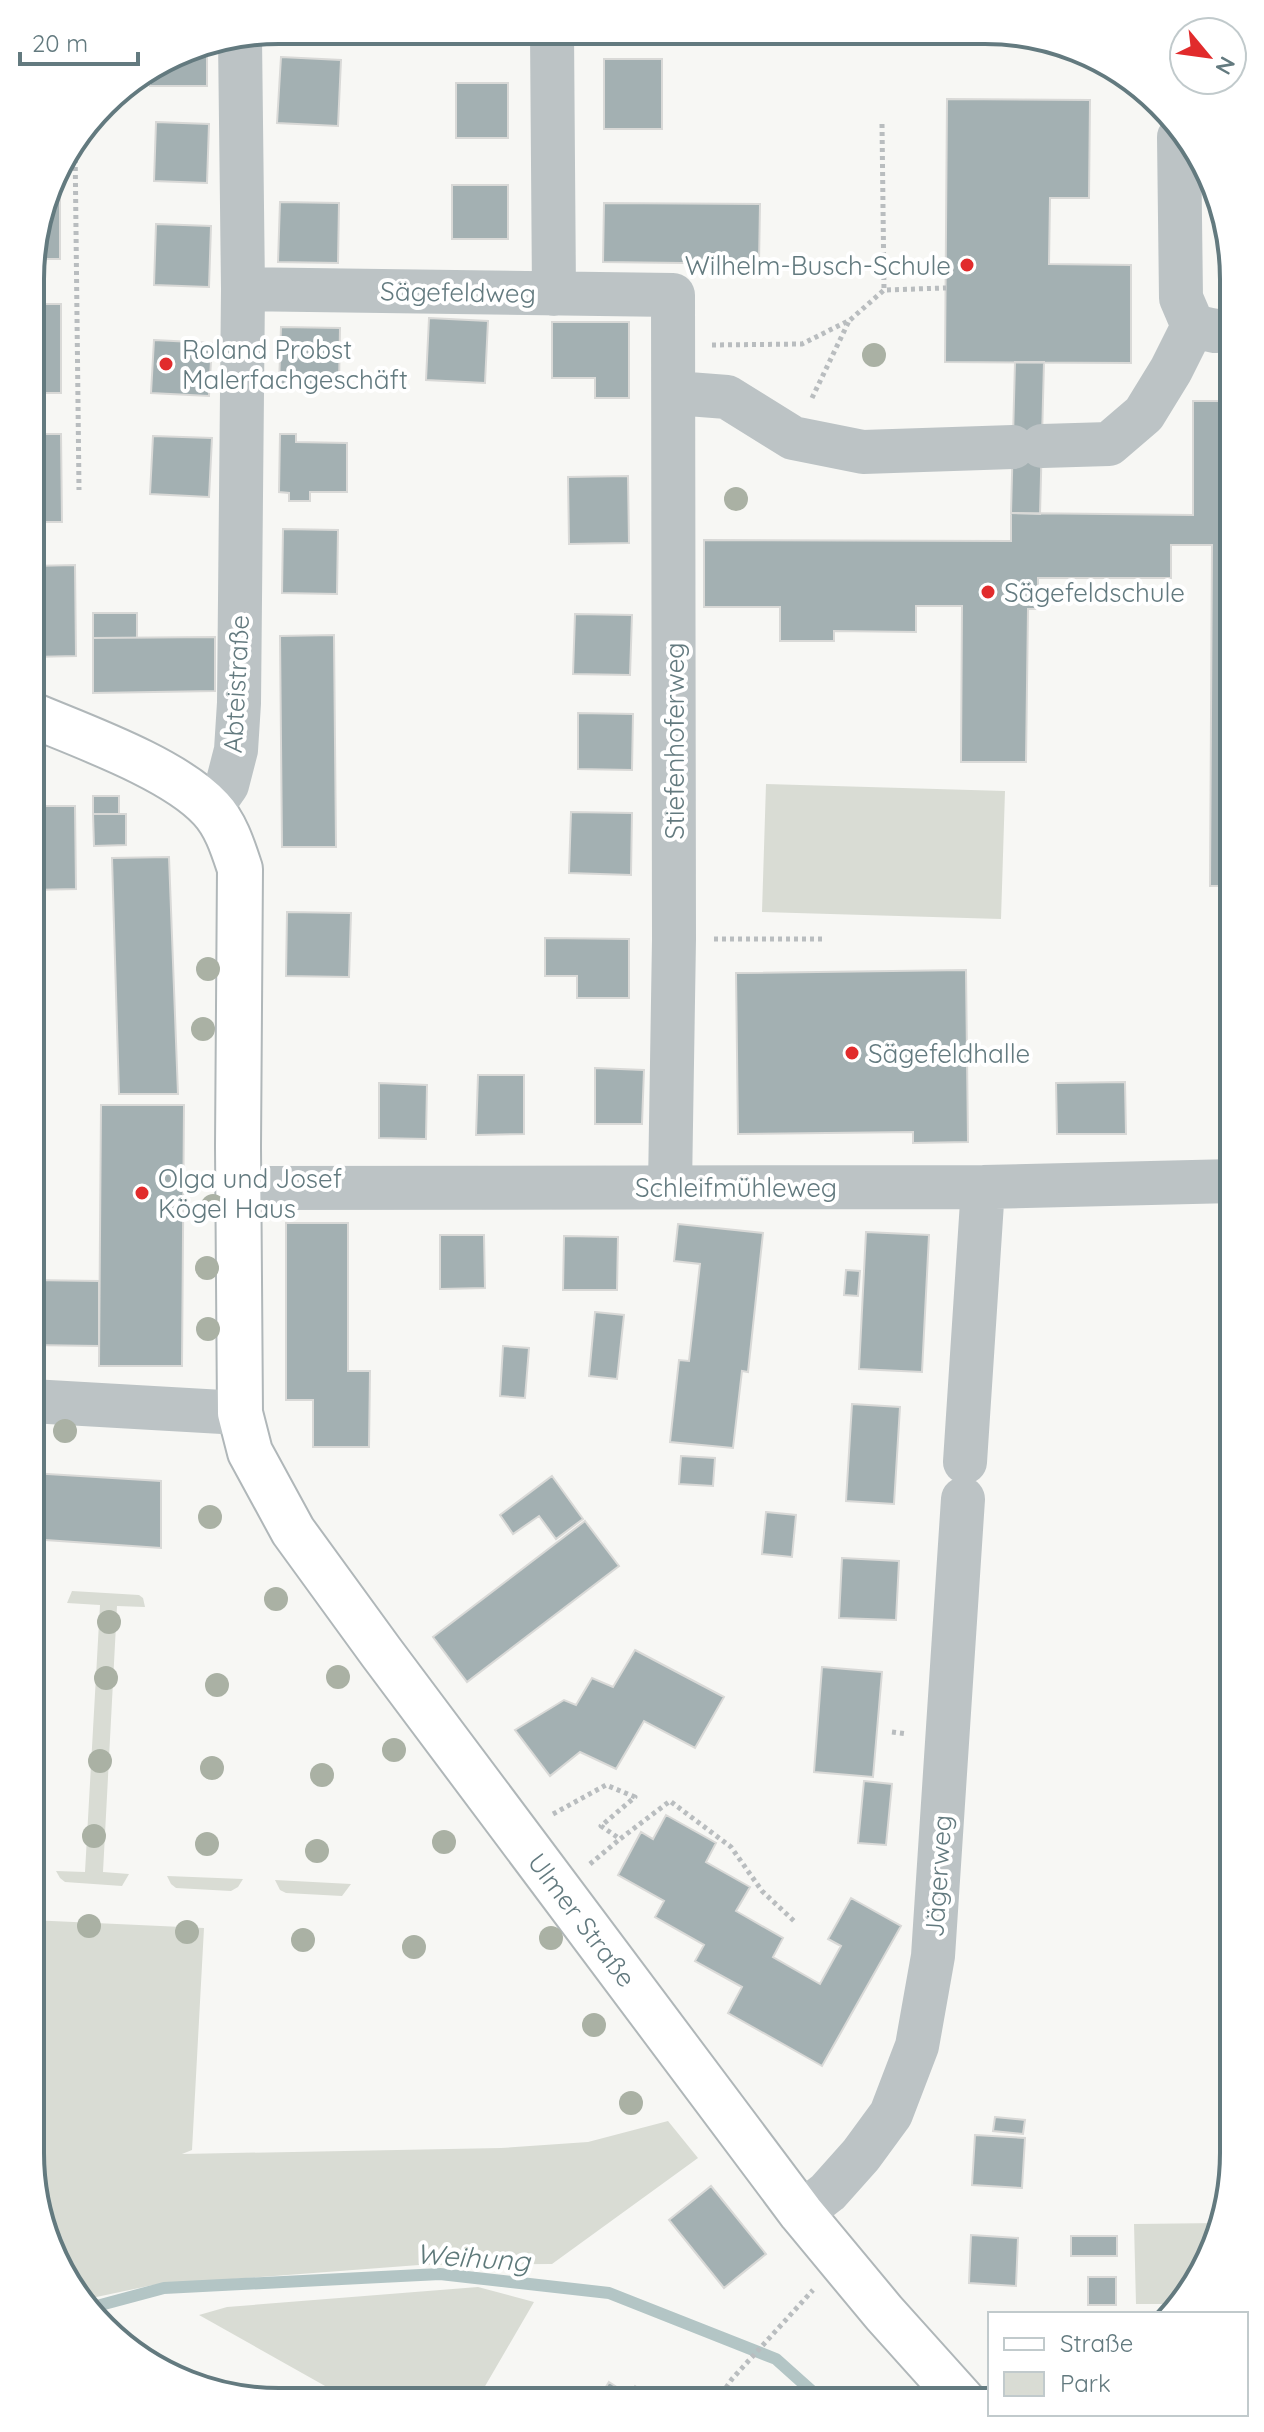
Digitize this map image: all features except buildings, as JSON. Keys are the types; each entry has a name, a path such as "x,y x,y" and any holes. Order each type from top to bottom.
{"main road":[{"path":"44,720 140,762 182,786 211,808 228,835 240,869 240,1413"},
{"name":"Ulmer Straße","path":"240,1413 250,1452 293,1531 801,2213 952,2388"}],"street":[{"path":"552,45 554,294"},
{"name":"Abteistraße","path":"211,808 227,785 236,750 241,615 243,289 240,48"},
{"path":"675,393 727,397 793,438 863,452 1109,444 1144,414 1171,370 1213,328 1181,298 1179,148"},
{"name":"Sägefeldweg","path":"243,289 673,295"},
{"name":"Stiefenhoferweg","path":"670,1187 674,939 673,295"},
{"name":"Schleifmühleweg","path":"238,1188 983,1187 1220,1181"},
{"name":"Jägerweg","path":"801,2213 828,2192 861,2155 895,2103 917,2046 933,1956 983,1187"},
{"path":"44,1402 240,1413"}],"path":[{"path":"882,124 884,290"},
{"path":"75,163 79,490"},
{"path":"674,346 802,344 850,320 884,290 946,288"},
{"path":"793,438 850,320"},
{"path":"674,939 825,939"},
{"path":"517,1833 606,1785 635,1797 601,1826 620,1839 670,1801 731,1847 762,1891 794,1921"},
{"path":"726,2388 841,2261"}],"green space":[{"path":"766,784 1005,791 1001,919 762,912"},
{"path":"72,1591 139,1595 145,1607 117,1606 103,1872 129,1874 122,1886 65,1882 56,1871 85,1872 100,1605 67,1603"},
{"path":"167,1876 243,1879 231,1891 176,1888"},
{"path":"275,1880 351,1884 342,1896 286,1893 280,1890"},
{"path":"44,1921 204,1928 192,2150 182,2154 501,2148 588,2142 668,2121 698,2158 552,2264 419,2265 153,2285 94,2297 68,2257 56,2228 46,2183 44,2153"},
{"path":"1209,2223 1196,2257 1164,2304 1136,2304 1134,2224"},
{"path":"478,2287 534,2302 484,2388 329,2388 199,2315 227,2307"}],"waterway":[{"name":"Weihung","path":"100,2305 164,2288 440,2274 609,2293 776,2359 808,2388"}],"place":[{"name":"Wilhelm-Busch-Schule","path":"967,265"},
{"name":"Roland Probst Malerfachgeschäft","path":"166,364"},
{"name":"Sägefeldschule","path":"988,592"},
{"name":"Sägefeldhalle","path":"852,1053"},
{"name":"Olga und Josef Kögel Haus","path":"142,1193"}]}
